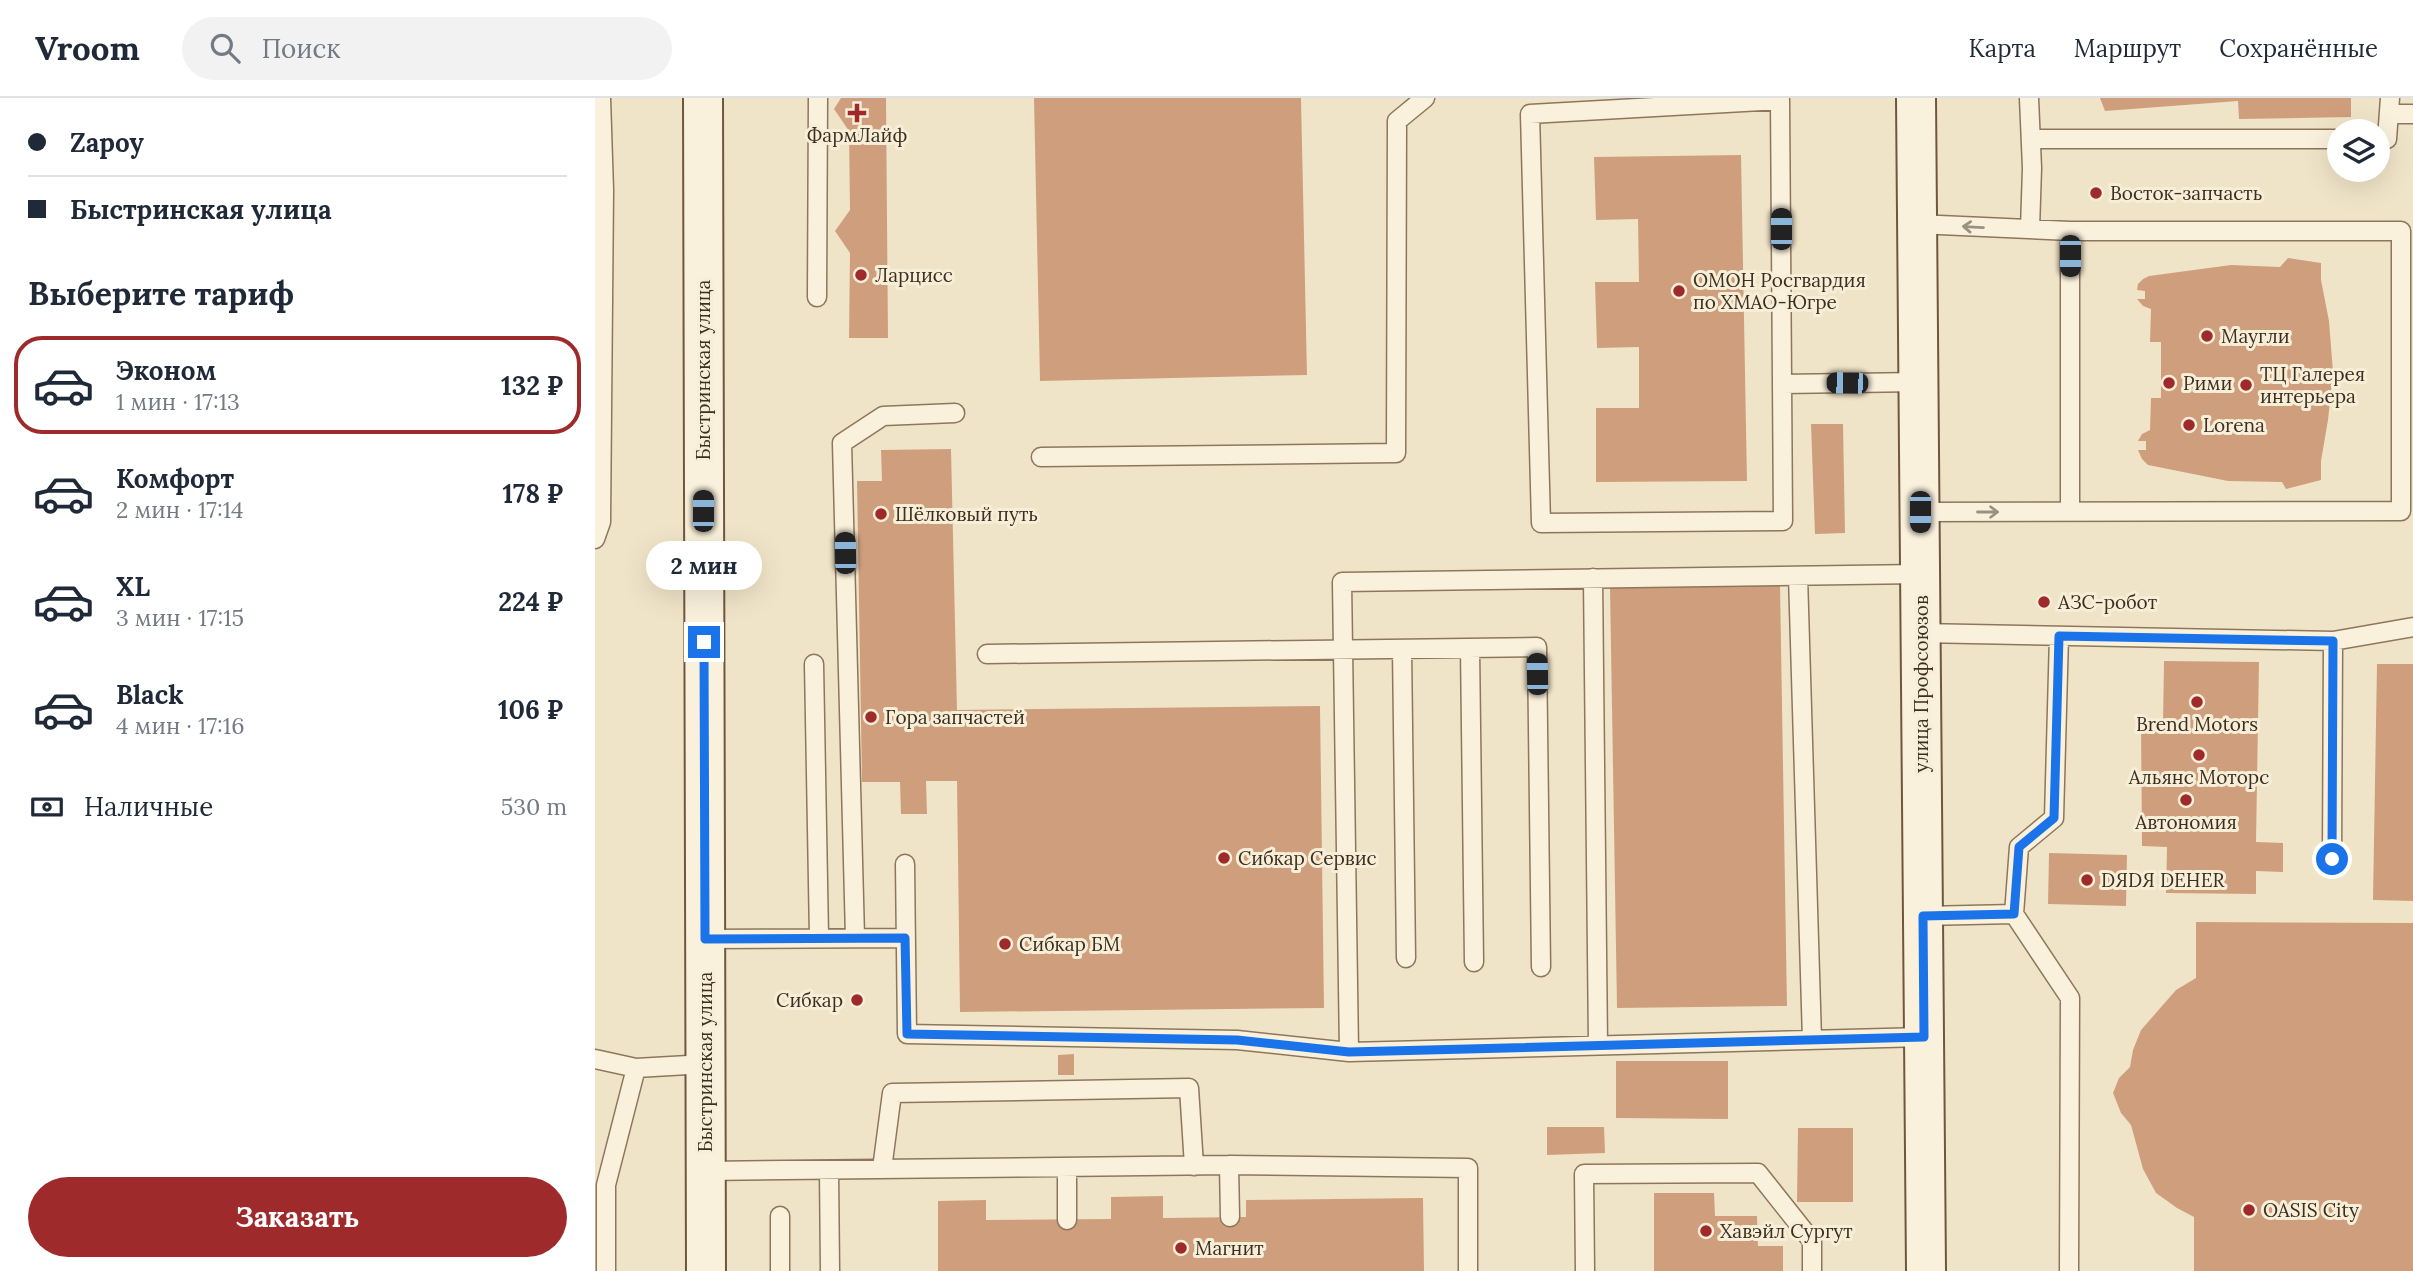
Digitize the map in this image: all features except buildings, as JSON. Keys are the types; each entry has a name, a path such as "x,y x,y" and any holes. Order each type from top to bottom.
{"main road":[{"name":"Быстринская улица","path":"703,98 706,1271"},
{"name":"улица Профсоюзов","path":"1916,98 1926,1271"}],"lane":[{"path":"595,539 601,522 604,190 601,98"},
{"path":"817,297 818,98"},
{"path":"1041,457 1396,453 1397,121 1425,98"},
{"path":"2029,98 2032,168 2030,229"},
{"path":"1780,100 1782,384 1783,520 1541,523 1529,114 1780,100"},
{"path":"2390,106 2413,114"},
{"path":"2031,139 2327,139"},
{"path":"1917,224 2070,231 2401,231 2407,282 2407,469 2401,511 1920,512"},
{"path":"2070,231 2070,511"},
{"path":"1782,384 1919,382"},
{"path":"855,937 842,443 883,416 955,413"},
{"path":"1349,1052 1342,582 1920,574"},
{"path":"1798,576 1812,1040"},
{"path":"1593,578 1598,1045"},
{"path":"1920,633 2333,641 2413,627"},
{"path":"2059,636 2054,818 2019,847 2014,914 2070,998 2069,1271"},
{"path":"2332,859 2333,641"},
{"path":"988,654 1537,647 1541,967"},
{"path":"1470,648 1474,962"},
{"path":"1402,649 1406,958"},
{"path":"814,664 819,937"},
{"path":"905,864 907,1034 1237,1040 1349,1052 1924,1037"},
{"path":"1923,916 2014,914"},
{"path":"705,939 905,938"},
{"path":"595,1059 636,1068 706,1064"},
{"path":"606,1271 606,1185 636,1068"},
{"path":"882,1169 892,1093 1189,1088 1194,1166"},
{"path":"705,1171 1229,1165 1468,1168 1468,1271"},
{"path":"1229,1165 1230,1217"},
{"path":"1067,1167 1067,1220"},
{"path":"829,1170 830,1271"},
{"path":"1585,1271 1584,1174 1758,1173 1812,1241 1812,1271"},
{"path":"780,1216 780,1271"}],"place":[{"name":"ФармЛайф","path":"857,113"},
{"name":"Восток-запчасть","path":"2096,193"},
{"name":"Ларцисс","path":"861,275"},
{"name":"ОМОН Росгвардия по ХМАО-Югре","path":"1679,291"},
{"name":"Маугли","path":"2207,336"},
{"name":"Рими","path":"2169,383"},
{"name":"ТЦ Галерея интерьера","path":"2246,385"},
{"name":"Lorena","path":"2189,425"},
{"name":"Шёлковый путь","path":"881,514"},
{"name":"АЗС-робот","path":"2044,602"},
{"name":"Brend Motors","path":"2197,702"},
{"name":"Гора запчастей","path":"871,717"},
{"name":"Альянс Моторс","path":"2199,755"},
{"name":"Автономия","path":"2186,800"},
{"name":"Сибкар Сервис","path":"1224,858"},
{"name":"DЯDЯ DЕНЕR","path":"2087,880"},
{"name":"Сибкар БМ","path":"1005,944"},
{"name":"Сибкар","path":"857,1000"},
{"name":"OASIS City","path":"2249,1210"},
{"name":"Хавэйл Сургут","path":"1706,1231"},
{"name":"Магнит","path":"1181,1248"}],"route":[{"path":"704,642 705,939 905,938 907,1034 1237,1040 1349,1052 1924,1037 1923,916 2014,914 2019,847 2054,818 2059,636 2333,641 2332,859"}]}
